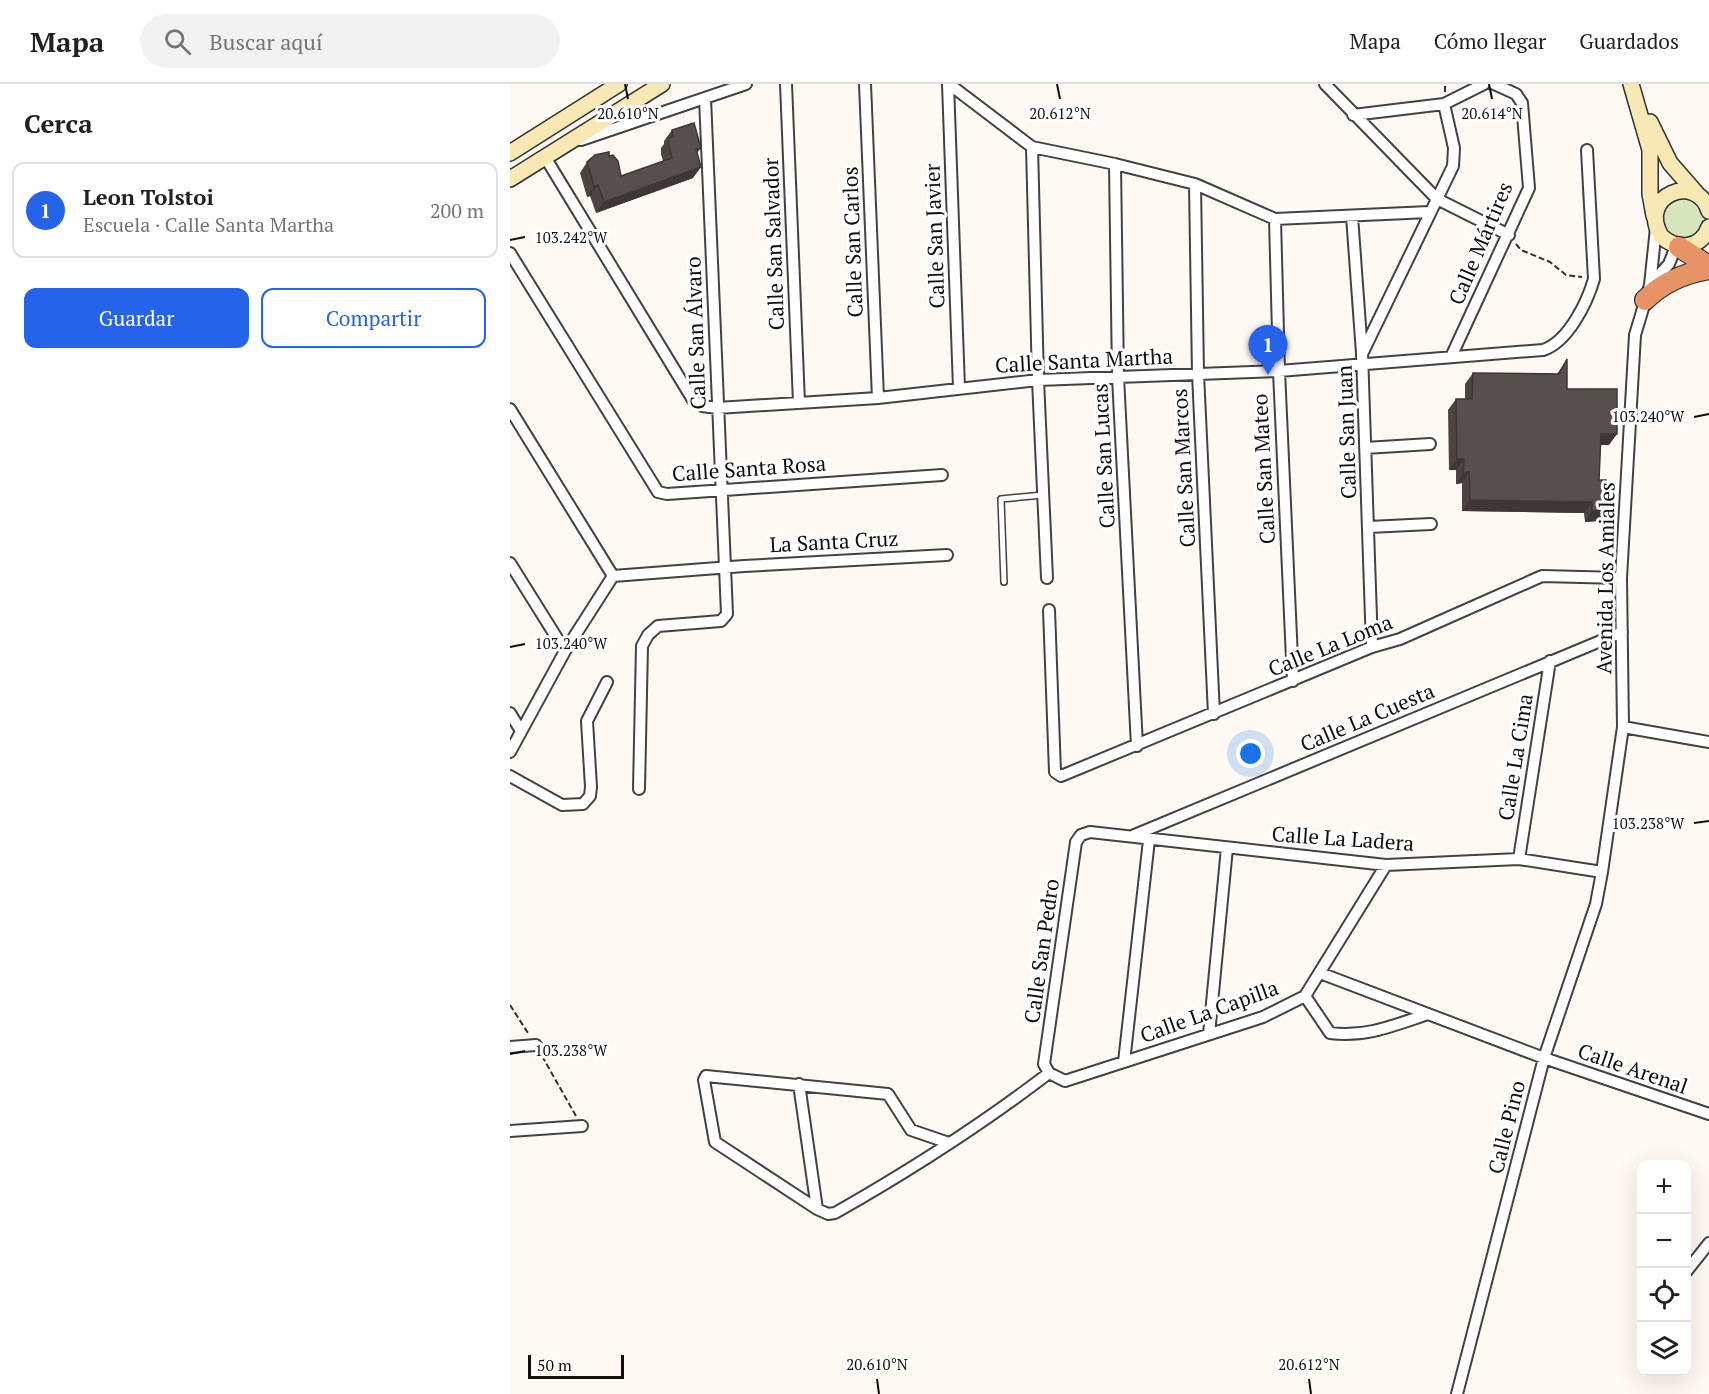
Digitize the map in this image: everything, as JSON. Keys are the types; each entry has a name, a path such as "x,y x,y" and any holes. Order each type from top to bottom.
{"highway":[{"path":"1647,292 1669,281 1709,268 1690,246"}],"street":[{"path":"510,153 619,84"},
{"path":"510,179 662,84"},
{"path":"562,146 746,84"},
{"name":"Calle San Salvador","path":"786,84 799,403"},
{"name":"Calle San Carlos","path":"865,84 878,398"},
{"path":"949,84 1032,147 1115,164 1194,184 1275,219 1429,212"},
{"name":"Calle San Javier","path":"949,84 959,387"},
{"path":"1325,84 1437,200 1509,235"},
{"path":"1353,115 1444,104 1484,84"},
{"name":"Calle Mártires","path":"1451,357 1529,188 1522,103 1516,94 1494,84"},
{"path":"1631,84 1650,150 1650,194 1655,223 1668,242 1690,246 1701,239 1709,227"},
{"path":"1638,84 1649,119 1667,157 1708,208"},
{"name":"Calle San Álvaro","path":"639,789 642,645 648,635 658,626 721,621 727,614 723,567 705,98"},
{"path":"1362,359 1429,212 1453,166 1454,148 1444,104"},
{"path":"1032,147 1038,380 1047,578"},
{"name":"Calle Santa Martha","path":"545,157 693,400 702,406 717,408 878,398 959,387 1038,380 1278,370 1362,359 1451,357 1543,350 1561,341 1590,291 1594,279 1587,150"},
{"name":"Calle San Lucas","path":"1115,164 1118,377 1137,746"},
{"name":"Calle San Marcos","path":"1194,184 1198,374 1214,714"},
{"path":"1655,223 1656,210 1665,196 1680,190 1697,195"},
{"name":"Calle San Juan","path":"1352,216 1362,359 1372,647"},
{"name":"Calle San Mateo","path":"1275,219 1278,370 1293,681"},
{"name":"Avenida Los Amiales","path":"1602,872 1623,727 1622,578 1635,335 1647,292 1655,223"},
{"name":"Avenida Los Amiales","path":"1647,292 1669,264 1690,246"},
{"name":"Calle Santa Rosa","path":"510,253 658,492 667,494 942,474"},
{"path":"510,409 614,576 565,651 510,752"},
{"path":"1365,448 1430,444"},
{"path":"1369,527 1431,524"},
{"name":"La Santa Cruz","path":"614,576 723,567 947,555"},
{"path":"510,563 565,651"},
{"name":"Calle La Loma","path":"1049,610 1055,772 1058,775 1137,746 1372,647 1400,639 1542,576 1622,578"},
{"name":"Calle La Cuesta","path":"1128,837 1622,632"},
{"name":"Calle La Cima","path":"1519,859 1550,661"},
{"path":"510,776 562,805 583,804 590,796 587,721 607,682"},
{"path":"510,713 521,731"},
{"path":"1623,727 1709,742"},
{"name":"Calle La Ladera","path":"1081,835 1090,832 1386,865 1519,859 1602,872"},
{"name":"Calle San Pedro","path":"1049,1073 1044,1065 1076,842 1081,835"},
{"path":"1124,1062 1149,840"},
{"path":"1209,1035 1227,848"},
{"name":"Calle La Capilla","path":"1049,1073 1065,1082 1263,1017 1305,996 1386,865"},
{"name":"Calle Pino","path":"1457,1394 1544,1058 1596,904 1602,872"},
{"name":"Calle Arenal","path":"1320,973 1544,1058 1709,1114"},
{"path":"1305,996 1330,1033 1364,1035 1428,1014"},
{"path":"510,1047 536,1045"},
{"path":"949,1143 911,1130 888,1094 711,1075 704,1080 715,1142 828,1214 835,1213 916,1167 1006,1106 1049,1073"},
{"path":"799,1084 817,1209"},
{"path":"510,1131 582,1126"},
{"path":"1689,1268 1709,1243"}],"lane":[{"path":"1004,582 1001,499 1044,495"}],"path":[{"path":"1509,235 1521,250 1550,262 1566,274 1594,279"},
{"path":"510,1005 536,1045 582,1126"}],"green space":[{"path":"1683,197 1698,203 1704,218 1698,233 1683,239 1668,233 1662,218 1668,203"}],"building":[{"path":"694,123 701,148 696,149 701,167 604,202 598,185 594,186 587,162 595,155 609,152 609,156 613,155 618,161 621,176 672,158 668,143 669,138 673,136 672,130"},
{"path":"1567,359 1567,389 1617,389 1617,434 1601,434 1599,480 1606,480 1606,510 1592,511 1592,502 1470,500 1469,472 1463,473 1464,459 1457,459 1456,399 1472,399 1473,373 1559,374"}],"place":[{"name":"Leon Tolstoi","path":"1268,375"}]}
